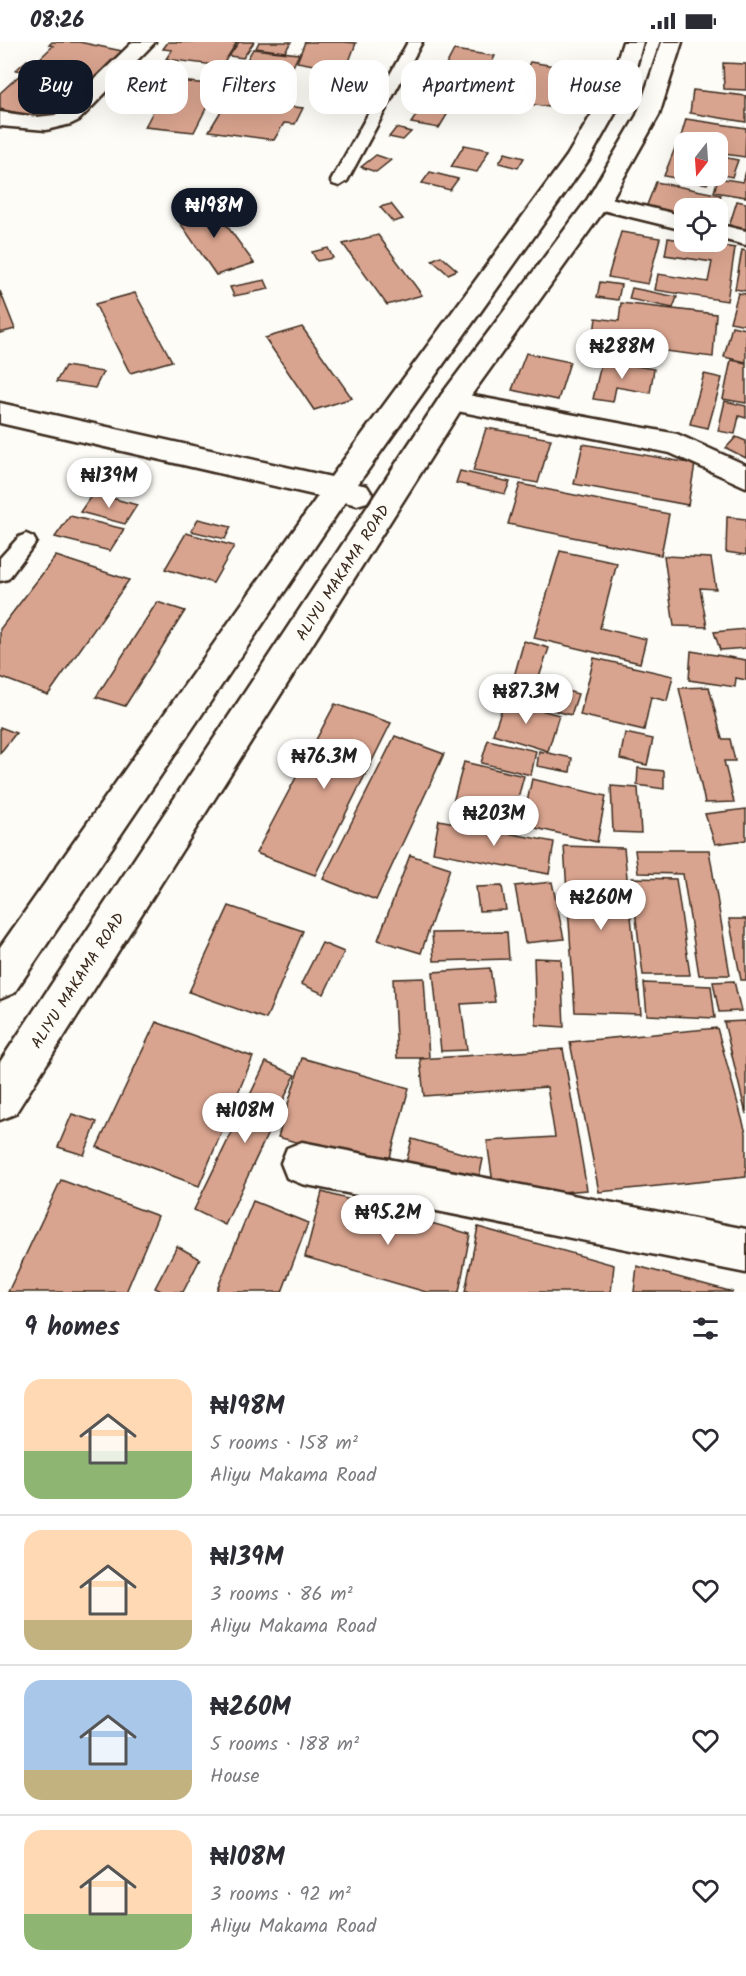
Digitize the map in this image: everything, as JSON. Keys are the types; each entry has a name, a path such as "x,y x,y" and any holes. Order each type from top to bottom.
{"street":[{"path":"0,119 44,124 59,123 71,115 145,42"},
{"path":"0,980 338,489 578,158 620,85 633,42"},
{"name":"ALIYU MAKAMA ROAD","path":"0,1099 452,401 598,202 648,116 672,42"},
{"path":"598,202 674,221"},
{"path":"728,234 746,238"},
{"path":"452,401 677,444 746,477"},
{"path":"0,413 388,501"},
{"path":"302,1163 746,1251"}],"lane":[{"path":"339,181 415,42"},
{"path":"0,573 26,542"}],"building":[{"path":"52,42 79,42 122,51 113,60 105,60 105,68 93,80 93,60 38,60 53,46 49,45"},
{"path":"168,42 237,42 226,60 200,60 200,63 166,59 172,50 163,49"},
{"path":"239,42 254,42 243,58 229,56"},
{"path":"259,42 291,42 285,52 256,48"},
{"path":"305,42 356,43 350,60 309,60 309,64 297,62"},
{"path":"253,49 299,54 296,60 247,60"},
{"path":"454,50 495,56 493,60 449,60"},
{"path":"536,63 548,65 548,107 536,105"},
{"path":"723,63 746,64 746,90 724,89"},
{"path":"18,76 18,113 0,109 0,93"},
{"path":"188,82 200,83 200,114 203,114 194,132 145,127 152,114 188,114"},
{"path":"693,90 746,96 746,122 690,113"},
{"path":"297,107 303,108 295,124 284,123 274,140 209,131 219,114 297,114"},
{"path":"22,114 59,114 52,121"},
{"path":"417,114 447,114 439,128 411,123"},
{"path":"686,119 746,128 745,157 728,155 728,132 682,132"},
{"path":"396,128 411,132 403,140 389,137"},
{"path":"464,145 489,150 477,172 451,167"},
{"path":"674,151 674,178 664,176"},
{"path":"505,153 524,158 518,168 499,163"},
{"path":"376,155 391,160 376,172 361,167"},
{"path":"728,158 738,160 732,177 728,176"},
{"path":"746,171 746,197 714,192 716,186 728,186 728,180 743,182"},
{"path":"430,172 458,179 450,190 422,183"},
{"path":"656,182 721,195 720,198 674,198 674,216 645,210"},
{"path":"737,201 746,203 746,237 728,233"},
{"path":"211,204 254,263 216,275 174,214"},
{"path":"391,204 403,219 393,222 380,207"},
{"path":"621,232 660,238 648,284 608,277"},
{"path":"378,235 422,295 387,305 343,244"},
{"path":"668,238 674,239 674,252 728,252 728,247 735,248 727,301 655,290 658,274 708,282 712,262 665,255"},
{"path":"328,248 333,258 317,261 312,252"},
{"path":"742,250 746,251 746,291 735,289"},
{"path":"441,256 457,270 448,274 432,260"},
{"path":"265,280 269,289 234,296 230,287"},
{"path":"600,282 621,285 618,300 597,297"},
{"path":"632,288 677,297 673,308 629,299"},
{"path":"0,291 15,329 0,333"},
{"path":"135,293 172,361 130,373 95,304"},
{"path":"738,293 746,294 746,325 730,322"},
{"path":"621,303 716,314 713,357 593,342 596,318 619,321"},
{"path":"732,326 746,329 746,362 724,357"},
{"path":"302,327 352,398 314,410 265,338"},
{"path":"526,353 570,362 558,400 512,390"},
{"path":"602,360 654,369 650,393 616,387 613,402 593,399"},
{"path":"731,360 746,363 746,403 723,399"},
{"path":"65,366 103,372 95,388 56,382"},
{"path":"704,374 722,378 708,428 690,424"},
{"path":"725,401 746,406 746,418 739,416 735,434 718,431"},
{"path":"486,428 551,439 538,483 473,471"},
{"path":"736,437 746,441 746,458 726,448"},
{"path":"583,444 695,464 688,505 574,484"},
{"path":"460,471 510,482 505,494 456,483"},
{"path":"520,484 669,514 661,555 508,524"},
{"path":"93,493 137,505 125,524 80,512"},
{"path":"70,516 124,529 110,551 55,537"},
{"path":"727,517 746,519 746,555 726,552"},
{"path":"198,519 231,527 225,539 191,531"},
{"path":"186,533 234,546 213,583 165,569"},
{"path":"560,551 617,563 600,628 646,639 640,663 534,638"},
{"path":"56,556 129,580 48,695 0,677 0,629"},
{"path":"664,556 711,558 716,589 700,588 707,627 674,626"},
{"path":"157,602 185,611 125,706 96,697"},
{"path":"746,629 746,648 720,650 714,632"},
{"path":"524,641 549,648 537,683 578,694 571,715 508,698"},
{"path":"691,651 746,660 746,680 736,678 735,687 689,680"},
{"path":"594,658 673,676 667,701 651,697 644,730 580,715"},
{"path":"709,687 722,739 730,739 735,761 724,761 734,802 705,803 679,688"},
{"path":"505,700 559,715 548,751 493,734"},
{"path":"335,704 391,723 315,875 256,853"},
{"path":"0,727 16,733 0,753"},
{"path":"625,733 653,739 647,765 620,759"},
{"path":"395,736 444,754 376,900 323,879"},
{"path":"488,740 536,751 531,775 481,763"},
{"path":"539,751 572,758 570,772 537,766"},
{"path":"464,762 524,776 512,820 452,806"},
{"path":"638,768 664,771 664,789 637,785"},
{"path":"532,779 606,796 597,842 522,825"},
{"path":"611,786 638,788 641,833 613,832"},
{"path":"746,809 746,840 715,844 705,814"},
{"path":"439,820 554,842 549,874 433,852"},
{"path":"564,846 624,848 641,1014 575,1012"},
{"path":"635,850 709,850 730,975 699,975 683,874 638,873"},
{"path":"410,855 450,868 421,953 378,940"},
{"path":"631,878 676,879 690,975 643,975"},
{"path":"552,882 564,939 525,943 515,886"},
{"path":"502,886 506,910 479,911 476,887"},
{"path":"229,906 303,931 266,1019 189,992"},
{"path":"729,919 746,919 746,980 741,980"},
{"path":"507,932 509,959 434,961 432,933"},
{"path":"322,943 344,952 324,994 301,984"},
{"path":"534,958 561,959 564,1027 536,1025"},
{"path":"490,968 495,1002 461,1004 467,1050 441,1051 433,972"},
{"path":"424,978 429,1058 397,1058 393,979"},
{"path":"734,981 741,1011 719,1012 713,982"},
{"path":"644,983 711,986 715,1018 647,1015"},
{"path":"746,1021 746,1114 724,1022"},
{"path":"156,1022 253,1057 199,1186 97,1147"},
{"path":"717,1028 746,1133 746,1177 599,1192 570,1042"},
{"path":"563,1049 587,1190 495,1197 487,1141 555,1137 547,1087 424,1096 420,1059"},
{"path":"302,1058 409,1088 387,1168 278,1137"},
{"path":"266,1062 295,1075 225,1225 194,1210"},
{"path":"72,1114 97,1122 84,1155 58,1147"},
{"path":"412,1139 483,1159 476,1193 404,1171"},
{"path":"61,1180 158,1216 126,1292 8,1292"},
{"path":"322,1192 470,1234 459,1292 426,1292 305,1257"},
{"path":"253,1201 308,1223 282,1292 216,1292"},
{"path":"478,1227 614,1265 611,1292 465,1292"},
{"path":"177,1246 200,1259 183,1292 163,1292 155,1288"},
{"path":"637,1266 733,1292 634,1292"}]}
